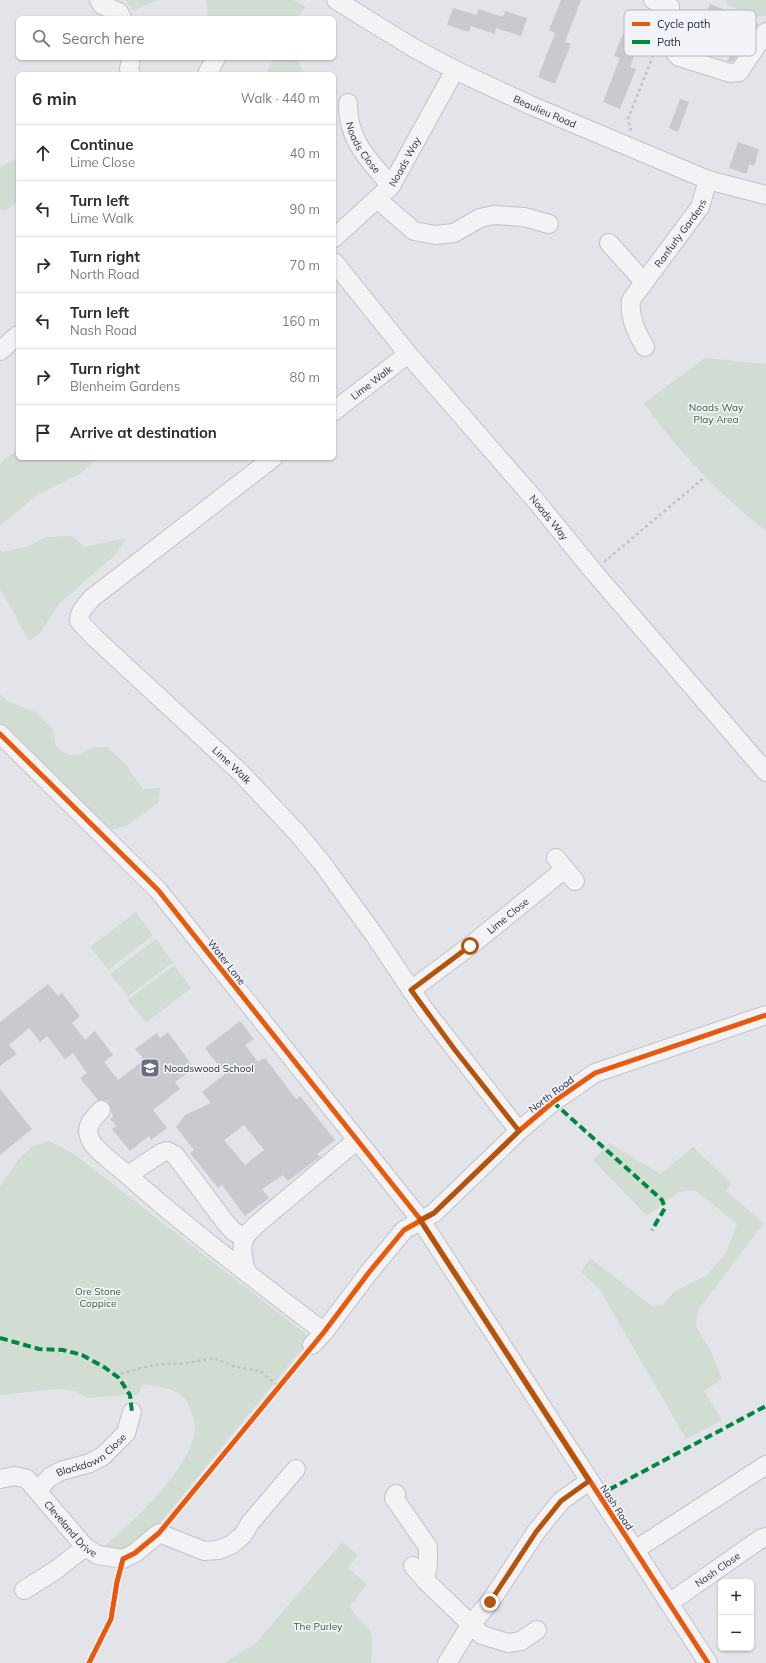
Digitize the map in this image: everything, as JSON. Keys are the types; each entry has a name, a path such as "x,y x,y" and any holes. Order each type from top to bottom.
{"street":[{"path":"99,0 102,4 119,12 121,16"},
{"name":"Beaulieu Road","path":"336,0 412,47 455,70 628,147 708,180 766,195"},
{"path":"653,0 674,4"},
{"path":"756,47 766,32"},
{"path":"678,56 715,69 736,73 739,72 750,56"},
{"path":"130,72 129,68 131,60"},
{"path":"208,72 215,60"},
{"name":"Noads Way","path":"336,236 391,186 455,70"},
{"name":"Noads Close","path":"348,103 347,118 357,145 391,186"},
{"name":"Ranfurly Gardens","path":"645,347 633,321 630,310 631,300 700,207 708,180"},
{"path":"377,199 414,231 434,235 454,233 467,224 480,218 494,215 524,217 550,224"},
{"path":"609,243 644,282"},
{"name":"Noads Way","path":"336,264 408,354 536,501 593,571 766,772"},
{"path":"0,351 16,337"},
{"name":"Lime Walk","path":"336,409 408,354"},
{"name":"Lime Walk","path":"270,460 92,598 79,615 79,621 94,637 205,738 269,802 322,863 455,1050 519,1131"},
{"name":"Water Lane","path":"0,734 158,890 420,1220"},
{"name":"Lime Close","path":"411,990 464,951 565,870"},
{"name":"North Road","path":"247,1273 318,1338 404,1230 434,1213 519,1131 553,1102 595,1073 766,1015"},
{"path":"101,1110 90,1122 88,1134 92,1144 247,1273"},
{"path":"247,1273 243,1265 242,1254 245,1238 256,1225 356,1140"},
{"path":"128,1175 161,1153 168,1151 175,1155 225,1222 233,1231 245,1238"},
{"name":"Nash Road","path":"420,1220 708,1663"},
{"name":"Blackdown Close","path":"38,1490 50,1477 61,1471 90,1463 103,1456 126,1433 132,1412"},
{"path":"635,1550 766,1465"},
{"name":"Cleveland Drive","path":"1,1476 15,1476 27,1479 38,1490 85,1547 98,1555 123,1560 135,1554 150,1538 159,1533 204,1551 218,1550 231,1545 243,1535 250,1523 296,1469"},
{"path":"447,1663 471,1624 490,1602 536,1532 561,1501 589,1481"},
{"path":"396,1494 394,1498 428,1547 428,1564 425,1580"},
{"name":"Nash Close","path":"669,1603 762,1538 766,1538"},
{"path":"24,1590 56,1570 85,1547"},
{"path":"413,1566 425,1580 482,1635 508,1643 521,1640 537,1630"}],"path":[{"path":"628,147 631,127 628,119 652,56"},
{"path":"593,571 705,477"},
{"path":"115,1375 153,1365 186,1363 214,1358 235,1367 260,1372 278,1386"}],"green space":[{"path":"125,0 158,0 133,11"},
{"path":"206,0 294,0 306,7 298,16 208,16"},
{"path":"726,0 766,0 766,16 756,16 756,10 739,10 727,5"},
{"path":"272,60 298,60 303,72 267,72"},
{"path":"16,159 16,203 4,211 0,209 0,167"},
{"name":"Noads Way Play Area","path":"705,358 766,364 766,531 732,503 700,472 671,439 644,403"},
{"path":"16,452 16,460 96,460 80,474 38,494 0,526 0,465 5,458"},
{"path":"72,536 85,547 126,538 116,554 60,603 39,634 28,641 0,590 0,549 2,552 29,546 46,537"},
{"path":"0,694 9,702 36,712 53,730 56,746 69,755 76,755 93,748 107,747 126,765 143,789 160,788 158,803 126,826 98,834 0,738"},
{"path":"136,912 153,935 108,970 90,947"},
{"path":"156,939 173,962 128,996 110,974"},
{"path":"174,965 191,988 146,1023 128,1000"},
{"name":"Ore Stone Coppice","path":"49,1141 74,1154 311,1338 159,1524 142,1540 120,1552 101,1549 143,1511 171,1479 191,1446 195,1430 194,1421 192,1412 187,1402 181,1395 165,1388 142,1384 139,1394 88,1398 75,1391 58,1389 0,1395 0,1186 19,1159 33,1146"},
{"path":"609,1143 660,1174 693,1147 731,1183 726,1191 764,1223 698,1310 696,1326 711,1352 722,1379 704,1391 722,1420 686,1439 600,1290 581,1272 590,1258 652,1306 663,1305 674,1292 707,1275 727,1251 737,1224 695,1190 679,1192 647,1216 593,1160"},
{"name":"The Purley","path":"342,1542 358,1555 348,1568 367,1584 350,1606 353,1613 366,1625 370,1632 372,1641 371,1663 224,1663 256,1643"}],"building":[{"path":"561,0 581,0 565,42 571,44 555,84 538,77 555,33 549,30"},
{"path":"710,4 726,10 708,10"},
{"path":"453,8 477,15 478,9 503,17 505,11 527,18 521,36 496,28 495,34 471,26 469,32 447,25"},
{"path":"624,31 624,56 634,56 630,67 636,69 620,109 603,102 620,58 614,56"},
{"path":"730,56 737,56 733,62 727,61"},
{"path":"680,99 689,102 678,132 669,128"},
{"path":"738,142 759,149 754,166 749,164 747,174 729,168"},
{"path":"48,984 58,996 62,993 80,1016 72,1023 85,1040 95,1031 113,1055 104,1062 118,1080 144,1060 135,1049 157,1033 160,1038 168,1032 194,1068 175,1082 180,1089 153,1110 167,1128 151,1140 149,1136 130,1151 112,1129 116,1126 110,1119 113,1117 108,1102 98,1100 80,1078 87,1073 73,1053 65,1059 47,1036 40,1042 29,1028 9,1045 17,1054 0,1066 0,1022"},
{"path":"240,1021 254,1039 245,1045 258,1062 265,1058 296,1099 300,1096 335,1140 317,1154 320,1157 288,1181 283,1175 262,1189 269,1198 245,1216 222,1185 218,1188 190,1153 194,1150 176,1127 185,1115 211,1103 202,1092 225,1074 205,1048","holes":["244,1125 264,1150 245,1165 224,1140"]},
{"path":"0,1089 32,1129 0,1155"}],"marked path":[{"path":"553,1102 662,1200 665,1208 652,1230"},
{"path":"0,1338 39,1349 63,1350 82,1355 104,1367 119,1378 130,1395 132,1412"},
{"path":"599,1495 766,1406"}],"cycle path":[{"path":"0,734 158,890 420,1219 708,1663"},
{"path":"89,1663 111,1619 117,1582 123,1559 135,1553 159,1533 324,1332 370,1271 404,1230 434,1213 519,1131 553,1102 595,1073 766,1015"}],"place":[{"name":"Noadswood School","path":"150,1068"}],"route":[{"path":"470,946 411,990 455,1050 480,1079 519,1131 434,1213 420,1220 589,1481 561,1501 536,1532 490,1602"}]}
